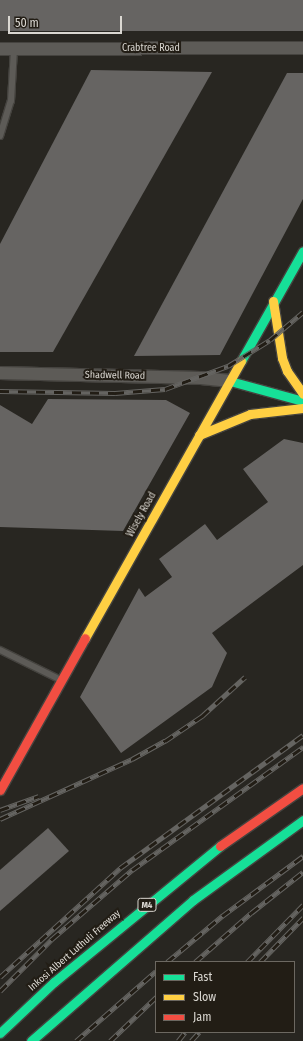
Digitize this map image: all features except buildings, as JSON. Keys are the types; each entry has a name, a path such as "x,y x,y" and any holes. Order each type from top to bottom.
{"main road":[{"name":"Wisely Road","path":"0,790 303,251"},
{"path":"274,301 282,358 287,371 303,394"},
{"path":"230,381 303,401"},
{"path":"199,435 250,414 303,408"},
{"name":"Inkosi Albert Luthuli Freeway","path":"0,1034 54,982 212,851 303,788"},
{"name":"M4","path":"31,1041 193,900 303,820"}],"street":[{"name":"Crabtree Road","path":"0,49 303,48"},
{"name":"Shadwell Road","path":"0,373 201,378 230,381"}],"lane":[{"path":"0,136 11,101 14,49"},
{"path":"0,650 62,681"}],"railway":[{"path":"0,391 115,393 165,389 228,366 270,340 303,312"},
{"path":"0,819 132,759 165,741 202,716 245,677"},
{"path":"0,977 120,868 303,735"},
{"path":"0,991 52,939 132,870 303,747"},
{"path":"0,810 39,796"},
{"path":"168,961 222,916 303,856"},
{"path":"196,961 251,913 303,872"},
{"path":"248,961 303,905"},
{"path":"261,961 303,918"},
{"path":"76,1041 155,972"},
{"path":"110,1041 155,998"},
{"path":"178,1041 184,1033"},
{"path":"191,1041 198,1033"}],"traffic: fast":[{"path":"241,361 303,251"},
{"path":"230,381 303,401"},
{"path":"31,1041 193,900 303,820"},
{"path":"0,1033 54,982 220,846"}],"traffic: slow":[{"path":"273,301 282,358 287,371 303,394"},
{"path":"85,638 241,361"},
{"path":"199,435 250,414 303,408"}],"traffic: jam":[{"path":"0,790 85,638"},
{"path":"220,846 303,788"}]}
